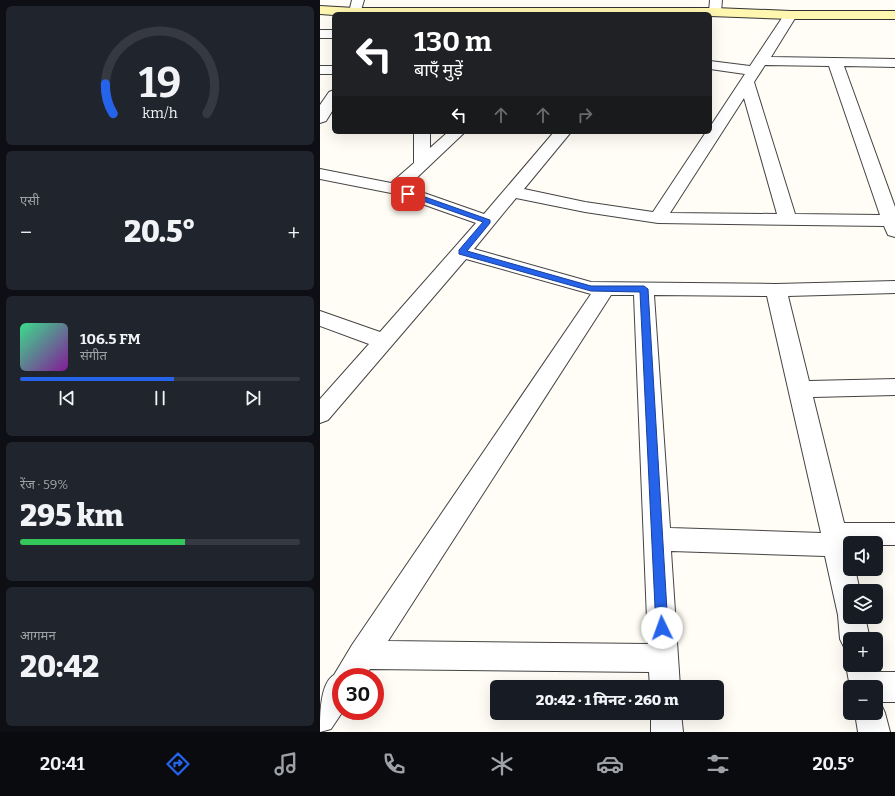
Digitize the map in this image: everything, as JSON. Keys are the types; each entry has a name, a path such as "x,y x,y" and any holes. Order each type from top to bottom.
{"street":[{"path":"320,10 357,6 528,12"},
{"path":"684,12 716,6 791,15 895,15"},
{"path":"658,218 791,15"},
{"path":"320,34 332,34"},
{"path":"512,192 586,207 658,218 788,220 893,226 835,62"},
{"path":"712,65 754,72 835,62 895,62"},
{"path":"320,70 332,70"},
{"path":"754,72 788,220"},
{"path":"320,118 327,101"},
{"path":"422,134 422,164"},
{"path":"395,189 455,134"},
{"path":"320,414 462,252 561,134"},
{"path":"320,174 395,189 488,221"},
{"path":"462,252 591,288 776,290 895,287"},
{"path":"355,666 605,288"},
{"path":"644,289 665,680"},
{"path":"776,290 836,539 845,584"},
{"path":"320,318 384,341"},
{"path":"800,389 895,387"},
{"path":"657,539 836,539 895,534"},
{"path":"355,666 663,658"},
{"path":"883,687 895,687"},
{"path":"320,718 332,700"},
{"path":"666,720 667,732"},
{"path":"871,720 874,732"}],"route":[{"path":"408,194 488,221 462,252 591,288 644,289 662,628"}]}
